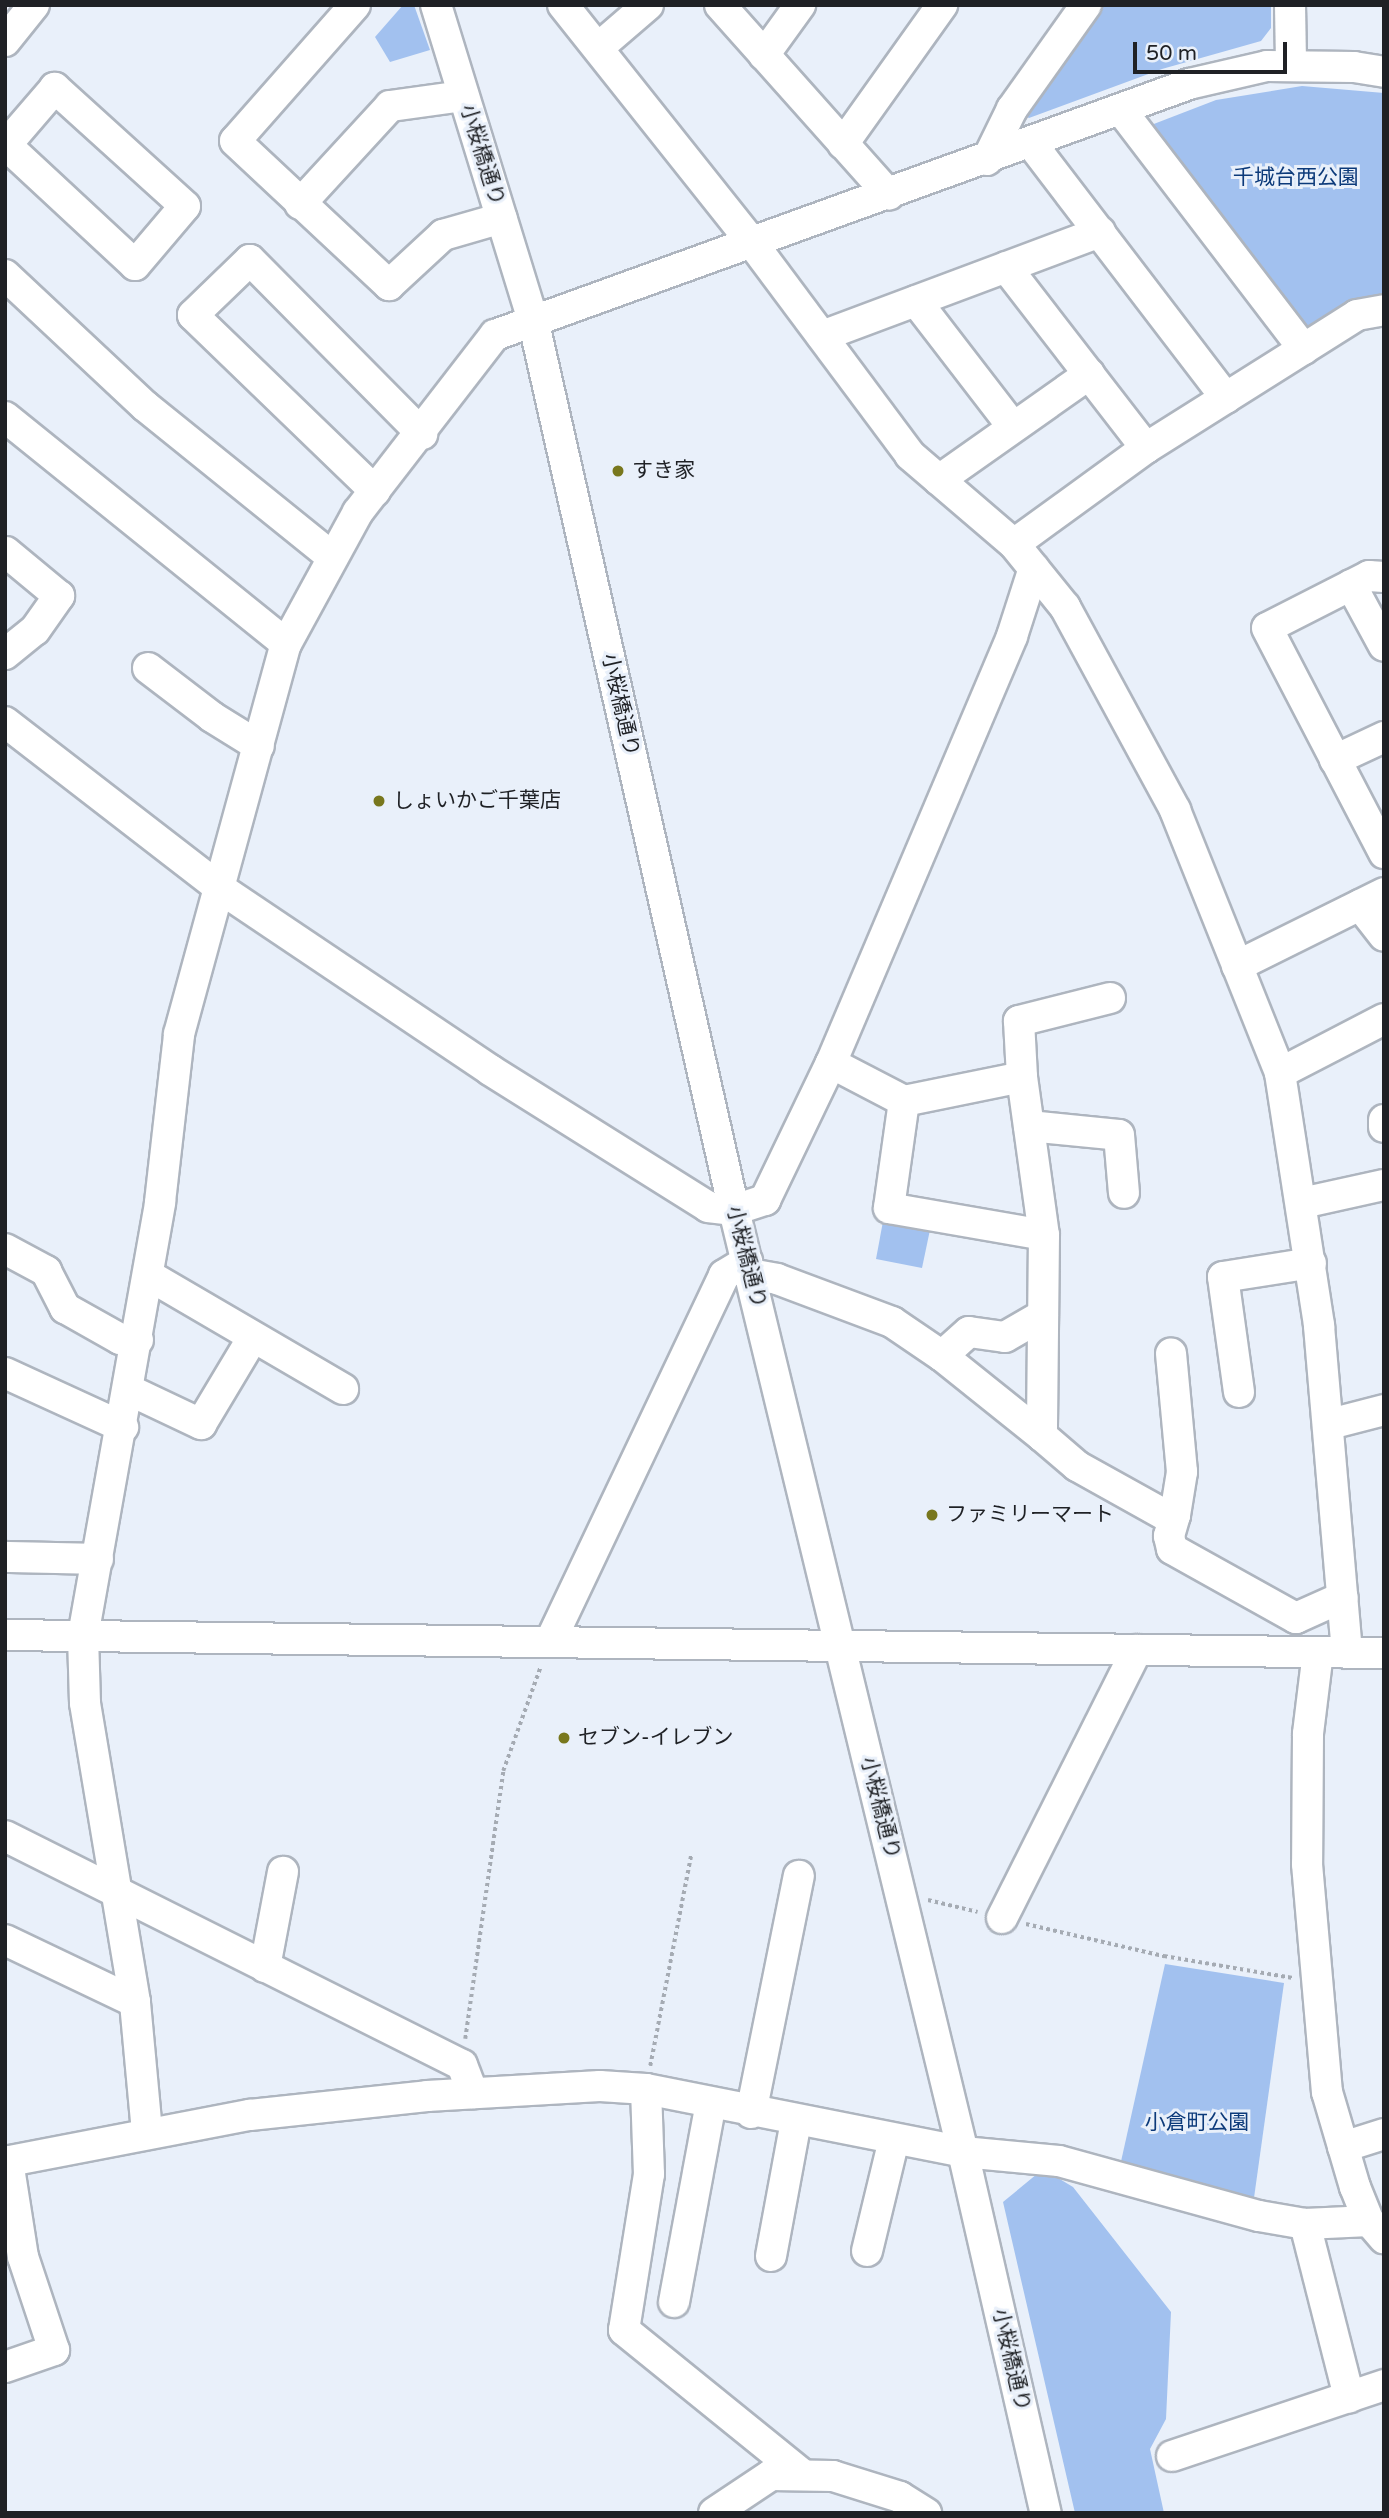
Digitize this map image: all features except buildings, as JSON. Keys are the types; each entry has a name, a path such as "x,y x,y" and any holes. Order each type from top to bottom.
{"street":[{"path":"5,41 34,5"},
{"path":"355,5 234,141 389,285 443,235 502,218"},
{"name":"小桜橋通り","path":"436,5 534,324 734,1210 964,2152 1045,2507"},
{"path":"5,2367 54,2350 23,2256 6,2161 148,2132 250,2115 473,2093 600,2086 646,2089 796,2121 964,2152 1059,2161 1195,2200 1306,2224 1376,2229 1343,2147 1327,2092 1316,1982 1307,1864 1308,1747 1343,1597 1330,1424 1311,1263 1280,1073 1175,810 1065,607 1014,544 910,455 753,244 563,5"},
{"path":"598,48 648,5"},
{"path":"720,5 889,195"},
{"path":"764,55 800,5"},
{"path":"843,144 942,5"},
{"path":"987,160 1012,109 1086,5"},
{"path":"1290,5 1291,65"},
{"path":"148,2132 135,2002 114,1892 85,1703 83,1636 138,1340 179,1034 221,889 286,644 332,557 375,491 422,434 495,335 534,324 1121,110 1240,71 1291,65 1384,72"},
{"path":"55,88 186,206 135,265 6,145 55,88"},
{"path":"300,204 390,106 463,96"},
{"path":"1121,110 1304,349"},
{"path":"1031,143 1226,398"},
{"path":"822,335 1100,232"},
{"path":"375,491 193,315 250,260 422,434"},
{"path":"1006,267 1146,448"},
{"path":"5,275 145,406 332,557"},
{"path":"916,301 1013,427"},
{"path":"1014,544 1146,448 1357,315 1384,310"},
{"path":"939,480 1089,374"},
{"path":"5,417 286,644"},
{"path":"5,654 35,630 59,596 6,552"},
{"path":"5,722 221,889 490,1070 708,1207 734,1210 765,1200 831,1063 1012,636 1034,568"},
{"path":"1381,842 1267,628 1369,576 1384,576"},
{"path":"1351,585 1384,646"},
{"path":"148,668 212,717 259,746"},
{"path":"1335,760 1384,737"},
{"path":"1237,966 1372,899 1384,936"},
{"path":"1042,1436 1044,1235 1021,1077 1019,1021 1110,998"},
{"path":"1280,1073 1384,1019"},
{"path":"831,1063 904,1101 1021,1077"},
{"path":"904,1101 889,1208 1044,1235"},
{"path":"1384,1120 1384,1127"},
{"path":"1028,1126 1119,1135 1124,1193"},
{"path":"1302,1203 1384,1185"},
{"path":"5,1249 46,1271 65,1308 120,1339 138,1340"},
{"path":"1239,1392 1223,1277 1311,1263"},
{"path":"550,1642 724,1275 748,1268 892,1322 942,1356 1077,1466 1165,1515 1175,1515"},
{"path":"148,1275 343,1389"},
{"path":"942,1356 969,1332 1005,1337 1043,1315"},
{"path":"129,1390 201,1423 253,1337"},
{"path":"1171,1354 1182,1472 1169,1536 1172,1549 1296,1618 1343,1597"},
{"path":"5,1373 123,1427"},
{"path":"1330,1424 1384,1410"},
{"path":"5,1557 98,1559"},
{"path":"5,1635 1384,1653"},
{"path":"1002,1918 1137,1650"},
{"path":"5,1836 462,2066 473,2093"},
{"path":"265,1967 283,1872"},
{"path":"751,2112 799,1876"},
{"path":"5,1940 135,2002"},
{"path":"646,2089 649,2174 624,2330 803,2475"},
{"path":"674,2302 711,2103"},
{"path":"771,2256 796,2121"},
{"path":"1343,2147 1384,2134"},
{"path":"867,2251 894,2139"},
{"path":"1306,2224 1349,2397"},
{"path":"1172,2456 1384,2385"},
{"path":"714,2513 771,2474 847,2480 900,2497 926,2513"}],"path":[{"path":"462,2066 503,1771 550,1642"},
{"path":"646,2089 691,1855"},
{"path":"901,1894 1164,1956 1316,1982"}],"green space":[{"path":"403,5 414,5 430,50 390,62 375,37"},
{"path":"1095,5 1271,5 1271,28 1261,41 1162,69 1029,118 1019,112"},
{"name":"千城台西公園","path":"1302,86 1384,93 1384,302 1309,333 1146,127 1216,100"},
{"path":"884,1216 931,1225 922,1268 876,1259"},
{"name":"小倉町公園","path":"1165,1964 1284,1983 1253,2205 1120,2166"},
{"path":"1043,2169 1073,2187 1171,2312 1166,2419 1150,2449 1164,2513 1075,2513 1003,2202"}],"place":[{"name":"すき家","path":"618,471"},
{"name":"しょいかご千葉店","path":"379,801"},
{"name":"ファミリーマート","path":"932,1515"},
{"name":"セブン-イレブン","path":"564,1738"}]}
